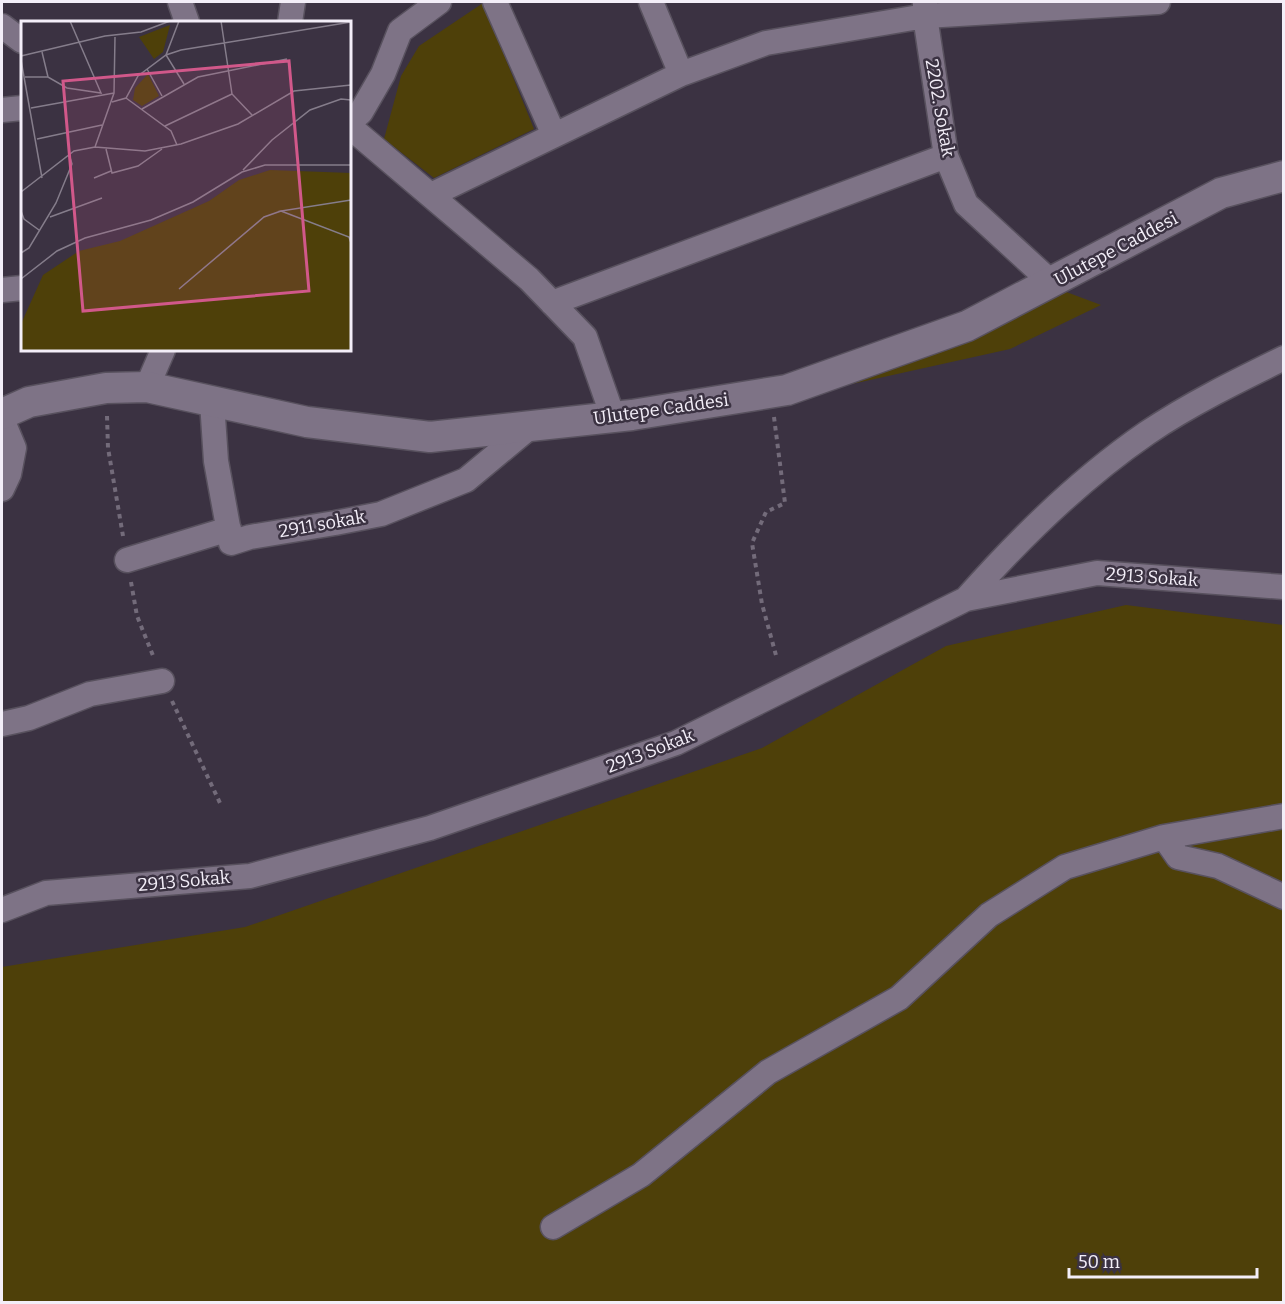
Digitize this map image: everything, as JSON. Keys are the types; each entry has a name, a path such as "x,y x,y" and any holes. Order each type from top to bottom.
{"street":[{"path":"180,2 187,21"},
{"path":"290,21 293,2"},
{"path":"351,121 361,112 382,74 400,32 439,2"},
{"path":"495,2 554,135"},
{"path":"651,2 681,74"},
{"path":"431,195 681,74 766,43 925,9 1158,2"},
{"name":"2202. Sokak","path":"925,9 946,156 966,204 1052,282"},
{"path":"2,26 21,39"},
{"path":"2,110 21,108"},
{"path":"351,128 529,279 585,337 613,417"},
{"path":"552,303 946,156"},
{"name":"Ulutepe Caddesi","path":"2,414 29,402 106,388 147,387 307,422 430,437 613,417 771,393 787,390 967,326 1221,193 1284,176"},
{"path":"2,290 21,288"},
{"path":"147,387 163,351"},
{"path":"966,599 1001,559 1084,482 1138,440 1238,380 1284,358"},
{"path":"127,560 229,529 216,461 212,402"},
{"path":"2,419 14,448 9,474 2,489"},
{"name":"2911 sokak","path":"229,529 231,543 250,537 381,514 466,480 531,426"},
{"name":"2913 Sokak","path":"2,910 46,893 250,876 430,828 676,743 966,599 1097,573 1284,587"},
{"path":"2,724 29,718 90,694 162,681"},
{"path":"553,1227 641,1175 768,1072 899,998 989,915 1065,867 1164,837 1284,816"},
{"path":"1164,837 1178,857 1218,866 1284,897"}],"path":[{"path":"771,393 785,503 766,512 752,543 762,604 777,659"},
{"path":"162,681 220,803"}],"shaded area":[{"path":"483,3 534,129 434,178 384,139 401,76 419,46"},
{"path":"1061,290 1101,305 1010,349 852,384 852,380"},
{"path":"1126,605 1283,625 1283,1302 2,1302 2,967 245,927 762,748 946,646"}]}
